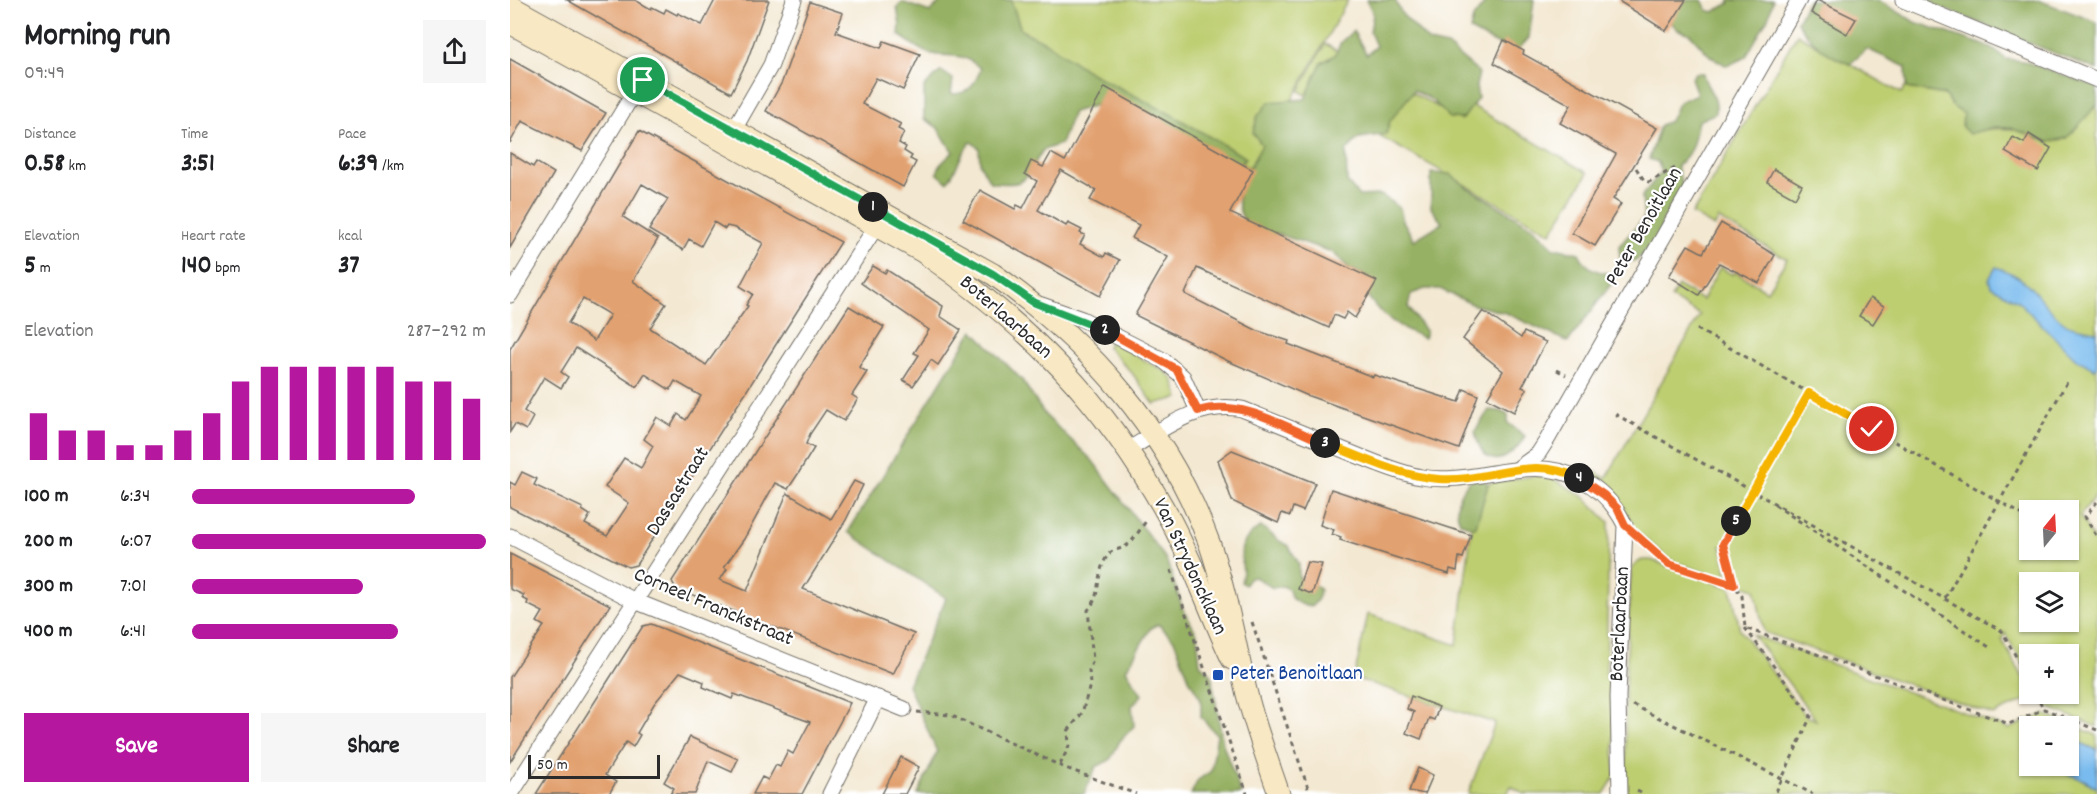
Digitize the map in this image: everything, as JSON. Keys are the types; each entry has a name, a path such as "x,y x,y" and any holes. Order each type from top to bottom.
{"main road":[{"name":"Boterlaarbaan","path":"510,6 639,86"},
{"name":"Boterlaarbaan","path":"510,23 639,86 880,220 982,268 1033,302 1091,356 1155,434"},
{"name":"Boterlaarbaan","path":"880,220 980,292 1043,347 1096,405 1128,450"},
{"name":"Van Strydoncklaan","path":"1155,434 1209,544 1232,616 1245,687 1279,794"},
{"name":"Van Strydoncklaan","path":"1128,450 1186,552 1215,624 1245,687"}],"street":[{"path":"730,136 771,65 794,0"},
{"name":"Peter Benoitlaan","path":"1520,467 1538,454 1558,423 1799,0"},
{"path":"1903,0 2097,80"},
{"path":"510,296 639,86"},
{"name":"Dassastraat","path":"511,794 880,220"},
{"path":"1033,302 1082,319 1163,360 1183,377 1198,411"},
{"path":"1128,450 1198,411 1226,406 1242,409 1390,468 1420,477 1461,478 1520,467 1555,469 1589,484 1617,508 1625,525"},
{"name":"Boterlaarbaan","path":"1620,794 1618,697 1625,525"},
{"name":"Corneel Franckstraat","path":"510,536 635,601 904,709"},
{"path":"830,794 878,698"}],"path":[{"path":"1636,168 1644,180 1649,182 1675,168"},
{"path":"1697,329 2019,513"},
{"path":"1945,598 2067,381"},
{"path":"1775,794 1811,716 1745,628 1742,596 1734,585 1723,544 1809,393"},
{"path":"1615,414 2002,631 2019,662"},
{"path":"1753,491 1989,647"},
{"path":"2097,501 2085,517 2097,537"},
{"path":"1142,510 1153,530"},
{"path":"1060,765 1069,746 1068,732 1082,713 1090,684 1089,670 1093,660 1088,610 1097,599 1101,567 1107,555 1113,550 1126,546 1147,520"},
{"path":"1625,525 1669,564 1734,585"},
{"path":"1168,560 1247,794"},
{"path":"1745,628 2009,724 2044,709"},
{"path":"1618,697 1813,794"},
{"path":"2041,704 2044,709 2097,730"},
{"path":"904,709 950,715 1060,765 1136,794"}],"green space":[{"path":"943,0 1011,0 1021,30 1045,42 1089,72 1174,116 1246,158 1236,169 1112,100 1073,112 1061,144 1043,150 1028,174 1018,182 1002,184 990,182 980,164 979,148 971,142 947,182 937,173 940,165 953,152 937,127 924,119 924,87 941,71 953,79 951,94 957,94 970,88 981,69 967,59 924,52 899,35 897,7 902,2 930,12"},
{"path":"957,0 1348,0 1253,170"},
{"path":"1367,0 1395,0 1402,14 1429,42 1447,46 1479,73 1476,86 1478,98 1463,119 1450,118 1432,100 1414,90 1390,121 1386,134 1359,138 1346,151 1347,182 1359,196 1381,195 1400,208 1403,221 1414,240 1442,223 1431,208 1431,173 1450,174 1468,188 1533,227 1554,248 1579,253 1585,263 1593,269 1615,274 1612,283 1568,342 1506,313 1474,305 1440,289 1425,289 1411,294 1408,307 1426,332 1424,338 1397,324 1380,311 1363,286 1368,277 1348,267 1332,252 1275,233 1269,236 1253,228 1243,218 1239,207 1242,183 1262,145 1253,133 1257,117 1269,102 1305,99 1321,63 1335,55 1341,42 1353,31 1367,55 1376,46 1370,32 1373,14"},
{"path":"1487,0 1534,0 1529,38 1515,53 1470,30 1473,18"},
{"path":"1670,0 1702,0 1707,10 1713,12 1730,3 1730,0 1773,0 1769,16 1746,57 1727,66 1710,56 1690,34 1677,29 1670,21"},
{"path":"1808,0 1878,0 1915,22 1990,47 2006,59 2023,61 2097,87 2097,105 2067,138 2049,142 2010,128 1994,127 1969,134 1962,127 1963,114 1951,105 1945,95 1907,88 1906,67 1867,49 1850,64 1820,48 1797,22"},
{"path":"1922,0 2038,0 2097,22 2097,70"},
{"path":"1797,34 1901,93 1906,85 1907,88 1945,95 1951,105 1963,114 1971,133 2002,128 2011,129 2049,142 2097,85 2097,493 2080,516 2097,545 2097,727 2079,720 2079,716 2070,716 2047,707 2045,704 2079,704 2079,644 2019,644 2019,658 2005,633 2002,640 2019,670 2019,703 1993,715 1764,632 1755,589 1737,583 1730,551 1721,546 1729,581 1672,561 1633,529 1629,516 1620,503 1590,478 1594,471 1606,478 1700,315 1671,298 1678,286 1702,300 1720,267 1733,275 1735,272 1767,291 1787,259 1719,219 1714,227 1692,214"},
{"path":"1325,44 1461,120 1471,105 1588,173 1551,233 1299,91"},
{"path":"1695,73 1703,73 1716,102 1716,113 1698,121 1690,150 1677,166 1683,189 1662,223 1661,236 1636,261 1620,260 1619,246 1644,218 1642,196 1661,172 1658,162 1649,159 1660,125 1670,121 1680,101 1697,94 1691,78"},
{"path":"973,330 1022,380 1045,415 1092,460 1166,559 1183,609 1197,634 1200,664 1211,674 1223,744 1241,794 1191,794 1198,780 1211,771 1217,735 1201,717 1201,699 1190,681 1174,640 1158,624 1150,629 1126,670 1142,695 1132,706 1134,726 1120,741 1110,760 1096,767 1084,794 918,794 937,752 908,685 946,598 848,532"},
{"path":"1110,341 1166,372 1173,379 1179,398 1154,404 1132,373 1107,347"},
{"path":"1489,410 1500,411 1508,415 1508,423 1525,436 1511,454 1503,458 1489,457 1478,443 1475,431"},
{"path":"1545,474 1583,496 1609,522 1606,680 1612,682 1615,776 1604,794 1524,794 1511,786 1507,794 1468,794 1495,723 1354,678 1368,614 1457,645 1477,485"},
{"path":"1471,480 1484,480 1488,485 1476,526 1472,528 1460,522 1457,511 1460,494"},
{"path":"1260,527 1288,545 1299,564 1299,578 1312,582 1320,590 1318,599 1312,606 1305,606 1292,599 1289,590 1283,586 1273,588 1255,577 1249,578 1245,585 1241,582 1243,568 1241,556 1244,542"},
{"path":"1642,560 1651,560 1731,588 1740,630 1806,716 1816,720 1753,635 2009,729 2019,725 2019,776 2075,776 2097,788 2097,794 1626,794 1625,694 1631,571 1635,564"},
{"path":"2079,728 2097,735 2097,750 2079,742"}],"water":[{"path":"1996,267 2028,285 2065,323 2097,332 2097,367 2094,369 2075,358 2018,301 1991,286 1989,279"},
{"path":"2079,742 2097,750 2097,788 2074,776 2079,776"}],"building":[{"path":"567,0 635,0 664,13 666,9 677,15 678,13 702,25 715,0 769,0 747,61 731,93"},
{"path":"1617,0 1686,0 1666,31"},
{"path":"1817,0 1856,19 1847,34 1811,13"},
{"path":"810,2 843,13 836,32 881,48 884,41 920,54 903,90 876,78 862,104 901,124 898,129 904,132 899,143 906,147 904,151 912,156 910,159 916,162 903,187 766,111 782,82"},
{"path":"1504,40 1524,51 1523,54 1657,128 1613,199 1621,204 1595,246 1572,233 1616,154 1560,123 1571,105 1494,63"},
{"path":"510,59 606,113 582,151 522,121 510,143"},
{"path":"1105,87 1253,170 1230,213 1377,281 1355,318 1347,312 1343,319 1334,315 1329,328 1197,268 1185,294 1258,331 1289,341 1288,344 1373,377 1374,375 1459,402 1464,389 1478,395 1459,449 1306,395 1228,361 1135,315 1168,257 1132,238 1139,225 1090,200 1096,190 1061,170 1038,210 1066,226 1068,223 1082,230 1080,233 1085,235 1080,244 1104,257 1106,253 1120,260 1100,296 963,220 980,190 1015,209 1017,205 1023,208 1037,181 1025,174 1031,161 1043,167 1051,153 1065,161"},
{"path":"639,131 841,242 636,565 628,567 510,507 510,482 515,485 522,472 537,479 534,485 583,508 582,510 590,515 585,524 607,536 629,503 605,487 624,458 641,468 653,446 644,439 657,417 671,426 678,414 686,420 701,396 675,381 670,390 645,374 637,387 576,348 561,372 568,377 561,388 544,377 524,411 533,417 526,430 515,424 510,432 510,349","holes":["642,184 668,199 649,230 683,250 689,239 701,246 714,222 725,229 727,226 735,228 763,243 740,286 753,294 746,305 748,306 706,365 650,328 666,304 633,281 658,239 623,217","583,299 610,315 594,341 568,323"]},
{"path":"2029,134 2051,148 2038,171 2005,152 2013,137 2024,143"},
{"path":"510,153 533,167 536,162 554,173 510,248"},
{"path":"1774,169 1802,185 1795,198 1767,182"},
{"path":"1721,223 1775,255 1759,283 1719,263 1699,295 1669,276 1688,245 1703,253"},
{"path":"873,266 885,273 887,270 943,306 940,316 961,330 938,365 931,360 913,386 903,380 919,355 914,353 929,330 861,283"},
{"path":"1870,298 1884,306 1873,324 1859,316"},
{"path":"849,306 884,327 859,367 867,372 852,395 858,399 844,421 826,410 810,434 806,444 814,448 798,474 788,489 775,483 744,539 724,567 727,569 720,580 747,591 787,493 831,519 854,481 863,485 846,520 803,589 914,634 893,674 675,588 672,581"},
{"path":"1483,311 1521,338 1524,332 1546,342 1522,387 1527,389 1514,412 1487,398 1503,371 1463,339"},
{"path":"1232,450 1315,483 1303,511 1293,507 1290,516 1282,513 1278,523 1232,501 1218,460"},
{"path":"1331,489 1471,535 1463,558 1459,557 1457,571 1450,569 1449,574 1340,540 1341,537 1332,534 1334,530 1320,525"},
{"path":"510,554 610,605 510,762 510,677 544,626 537,622 543,612 527,604 528,601 522,598 524,595 510,589"},
{"path":"1307,562 1322,564 1312,594 1298,589"},
{"path":"651,624 850,703 802,794 753,794 762,777 768,780 776,765 780,767 788,751 793,754 810,722 734,694 732,699 703,687 704,682 680,672 654,704 637,733 640,735 633,747 626,742 605,775 616,782 609,794 536,794 643,626"},
{"path":"1411,696 1439,707 1434,720 1429,718 1421,739 1406,733 1414,712 1407,709"},
{"path":"690,737 738,759 732,772 708,761 695,794 670,794 674,788 664,782"},
{"path":"901,757 919,767 905,794 882,794"},
{"path":"1418,768 1433,775 1425,794 1409,791"}],"place":[{"name":"Peter Benoitlaan","path":"1218,675"}],"route":[{"path":"643,80 962,256 1033,302 1082,319 1163,360 1183,377 1198,411 1210,407 1226,406 1242,409 1301,434 1420,477 1461,478 1520,467 1542,467 1574,475 1604,495 1617,508 1625,525 1669,564 1734,585 1723,544 1809,393 1872,429"}]}
